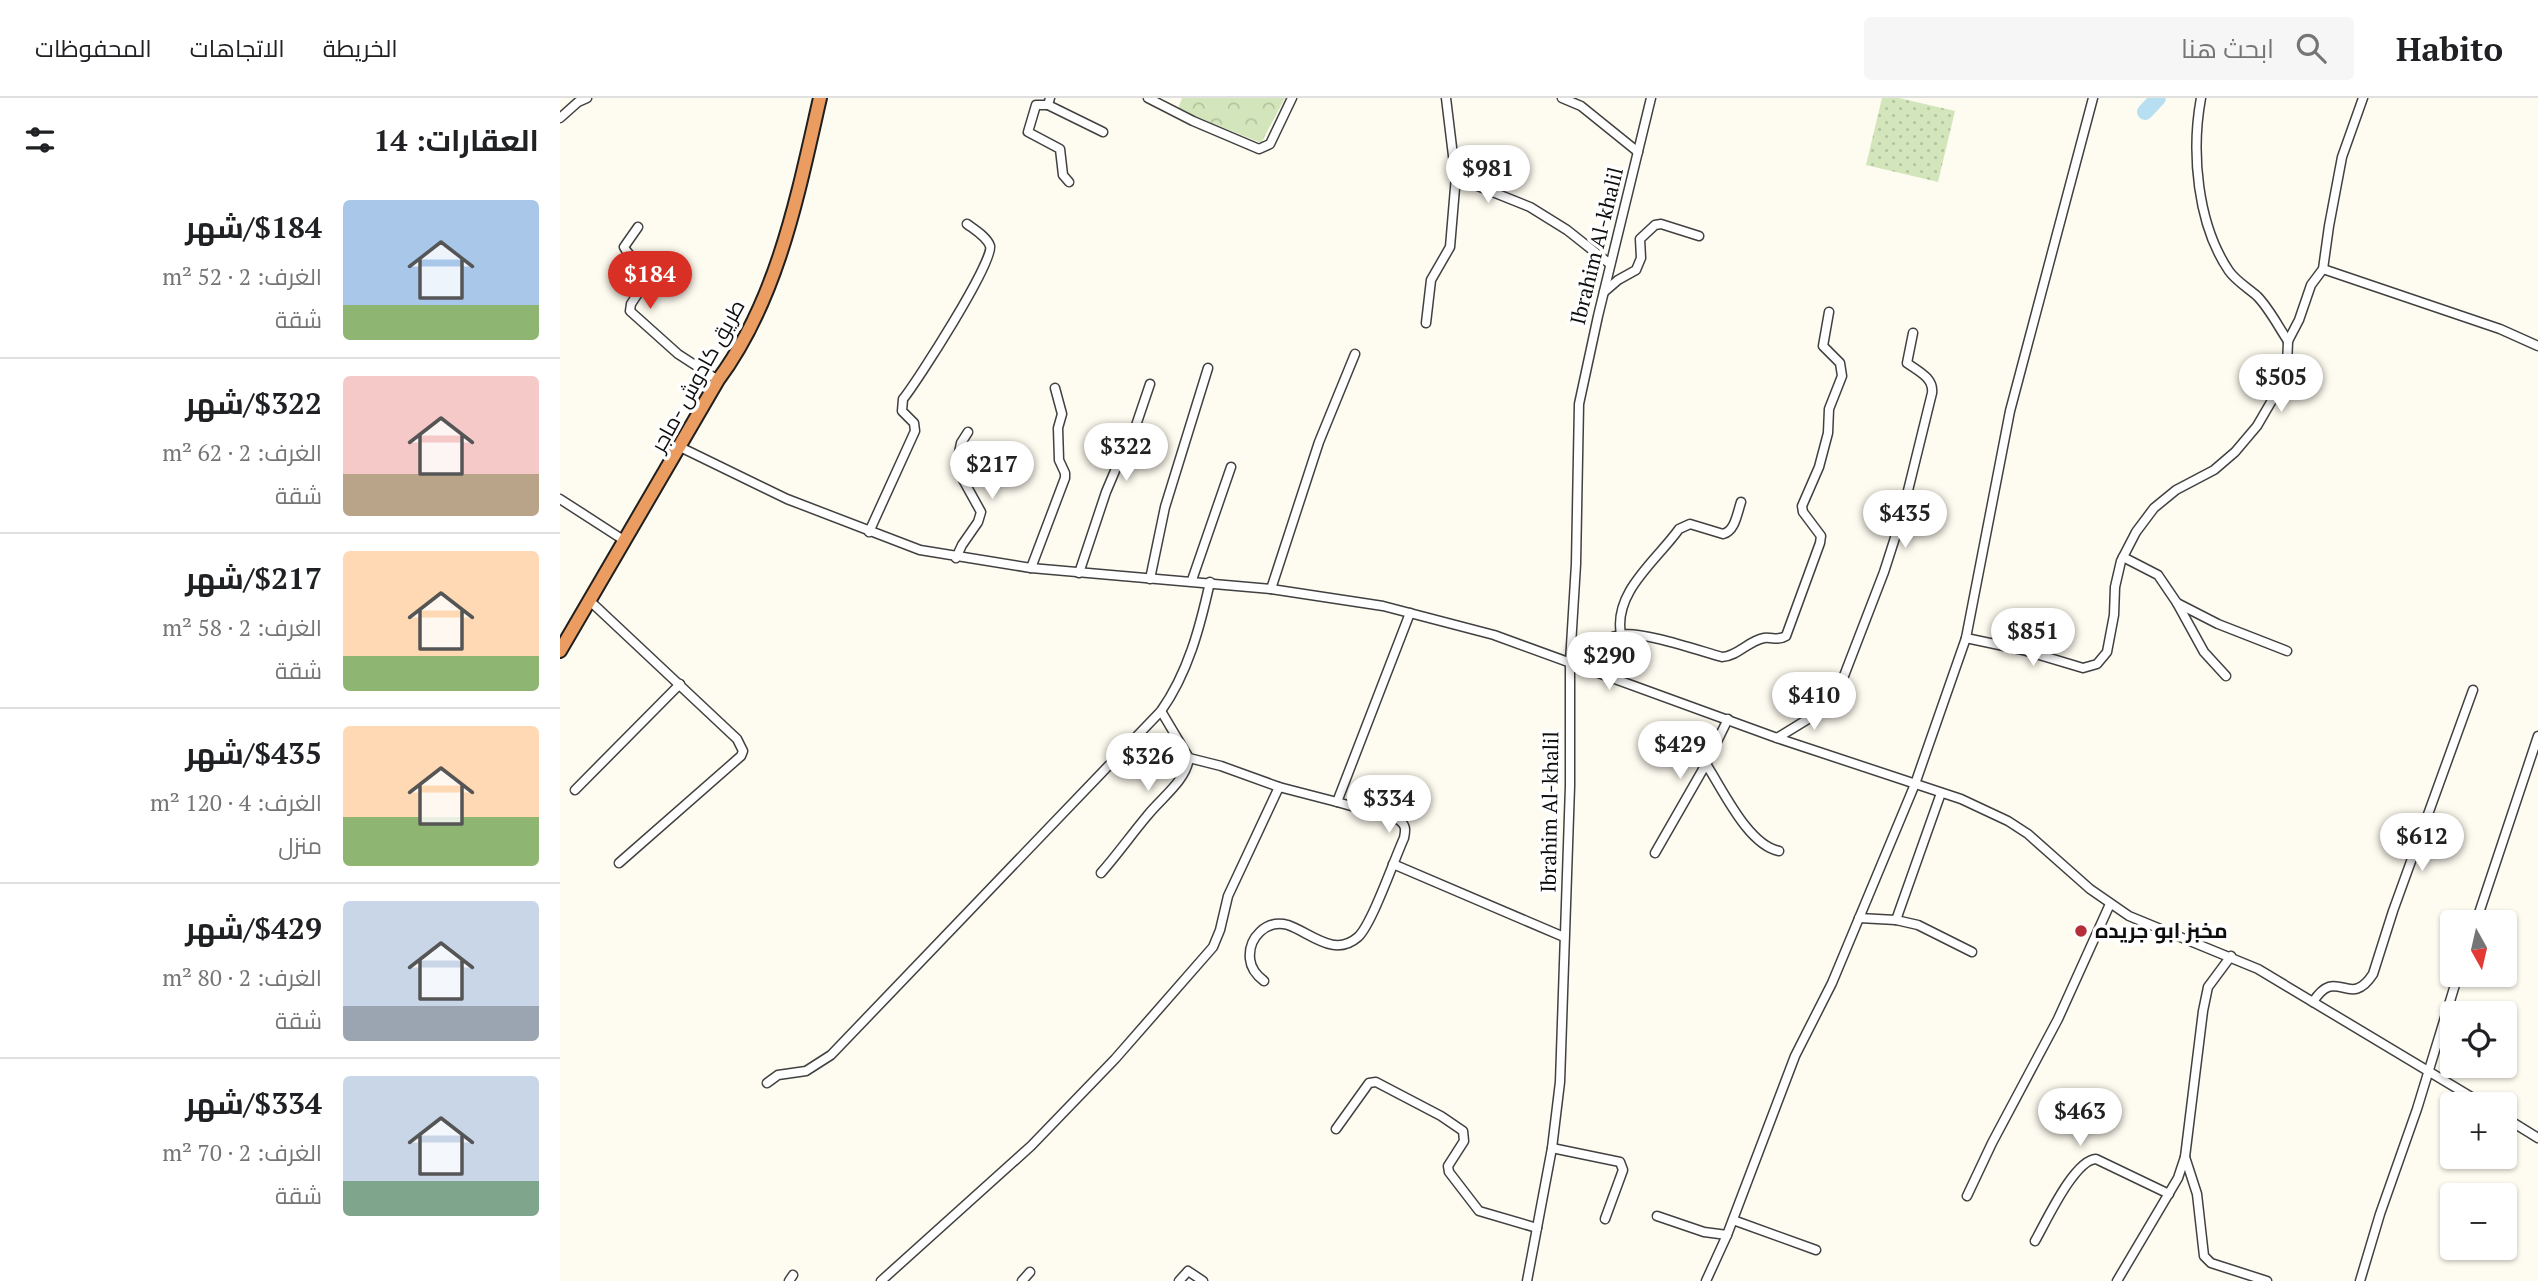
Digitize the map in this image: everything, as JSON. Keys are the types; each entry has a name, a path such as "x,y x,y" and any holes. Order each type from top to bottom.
{"highway":[{"name":"طريق كادوش -ماجر","path":"560,651 758,312 795,201 820,98"}],"street":[{"path":"560,118 578,102 587,98"},
{"path":"1147,98 1259,149 1270,144 1292,98"},
{"path":"1426,323 1431,280 1450,247 1457,176 1446,98"},
{"path":"1562,98 1581,106 1638,152"},
{"name":"Ibrahim Al-khalil","path":"1527,1281 1552,1148 1560,1082 1570,786 1570,662 1576,564 1577,424 1583,378 1651,98"},
{"path":"1706,1281 1733,1220 1795,1056 1832,983 1914,784 1966,638 2010,411 2093,98"},
{"path":"2202,98 2196,124 2196,163 2205,212 2214,238 2231,274 2259,298 2288,341"},
{"path":"1966,638 2023,650 2083,668 2097,664 2107,652 2114,615 2115,587 2123,557 2136,532 2154,508 2176,490 2214,470 2235,452 2257,426 2278,390 2287,366 2288,341 2300,320 2311,285 2323,269 2342,157 2363,98"},
{"path":"1069,182 1063,175 1060,149 1028,132 1036,105 1049,101 1103,132"},
{"path":"1457,176 1470,184 1530,207 1567,230 1610,264"},
{"path":"869,532 915,431 914,423 902,411 903,399 970,294 990,255 991,247 986,240 967,224"},
{"path":"1604,292 1618,280 1636,271 1641,258 1640,239 1656,225 1661,224 1699,236"},
{"path":"638,227 624,247 650,275 631,304 630,312 678,354 718,380"},
{"path":"2323,269 2500,328 2538,346"},
{"path":"1587,668 1593,653 1603,643 1621,634 1659,640 1722,657 1730,657 1763,638 1781,639 1786,636 1821,536 1803,512 1802,506 1819,467 1828,433 1829,409 1842,376 1840,363 1823,346 1829,312"},
{"path":"1777,737 1833,701 1884,572 1901,519 1933,386 1930,380 1907,363 1913,333"},
{"path":"1271,589 1319,442 1355,354"},
{"path":"1150,579 1165,507 1208,368"},
{"path":"1079,573 1106,492 1120,459 1129,446 1150,384"},
{"path":"1031,568 1065,478 1059,460 1058,428 1062,414 1055,388"},
{"path":"956,558 962,544 978,522 981,512 956,467 961,443 968,432"},
{"path":"680,447 787,499 919,550 1031,568 1150,579 1192,580 1383,606 1494,635 1941,793 1996,815 2028,834 2110,904 2129,916 2231,956 2463,1092"},
{"path":"1192,580 1231,467"},
{"path":"560,499 625,541"},
{"path":"1621,634 1618,621 1633,584 1679,529 1689,524 1728,533 1741,502"},
{"path":"2123,557 2158,575 2204,652 2226,676"},
{"path":"767,1083 778,1075 806,1071 831,1055 1161,711 1173,695 1187,665 1210,582"},
{"path":"590,601 737,739 743,751 741,756 620,863"},
{"path":"2176,603 2218,624 2287,651"},
{"path":"1337,802 1410,613"},
{"path":"575,790 680,684"},
{"path":"2313,1002 2327,985 2356,989 2367,983 2373,974 2473,690"},
{"path":"1161,711 1189,758 1403,822 1406,829 1375,909 1362,932 1345,944 1334,946 1313,939 1287,925 1275,925 1258,932 1252,941 1250,960 1254,974 1264,981"},
{"path":"1655,853 1706,764 1728,719"},
{"path":"2480,910 2538,736"},
{"path":"1101,873 1180,779 1189,758"},
{"path":"1706,764 1748,830 1760,844 1780,851"},
{"path":"881,1281 1031,1146 1115,1059 1213,947 1228,897 1279,787"},
{"path":"1896,920 1941,793"},
{"path":"1392,864 1564,937"},
{"path":"1967,1196 1992,1143 2059,1019 2110,904"},
{"path":"1859,918 1896,920 1918,925 1972,952"},
{"path":"2117,1281 2178,1178 2185,1157 2208,987 2231,956"},
{"path":"2360,1281 2454,987"},
{"path":"1336,1129 1369,1083 1376,1082 1441,1116 1463,1131 1464,1140 1451,1161 1449,1172 1475,1207 1483,1213 1537,1228"},
{"path":"2517,1125 2538,1138"},
{"path":"1552,1148 1620,1162 1623,1170 1605,1219"},
{"path":"2185,1157 2197,1194 2204,1256 2211,1263 2267,1281"},
{"path":"2035,1241 2082,1164 2089,1160 2096,1159 2169,1194"},
{"path":"1657,1216 1704,1232 1727,1235"},
{"path":"1733,1220 1816,1250"},
{"path":"1179,1281 1188,1271 1203,1281"},
{"path":"1022,1281 1030,1272"}],"green space":[{"path":"1182,98 1285,98 1261,143 1178,109"},
{"path":"1882,98 1899,98 1955,111 1938,182 1866,165"}],"waterway":[{"path":"2145,112 2158,98"}],"place":[{"name":"مخبز ابو جريده","path":"2081,931"}]}
